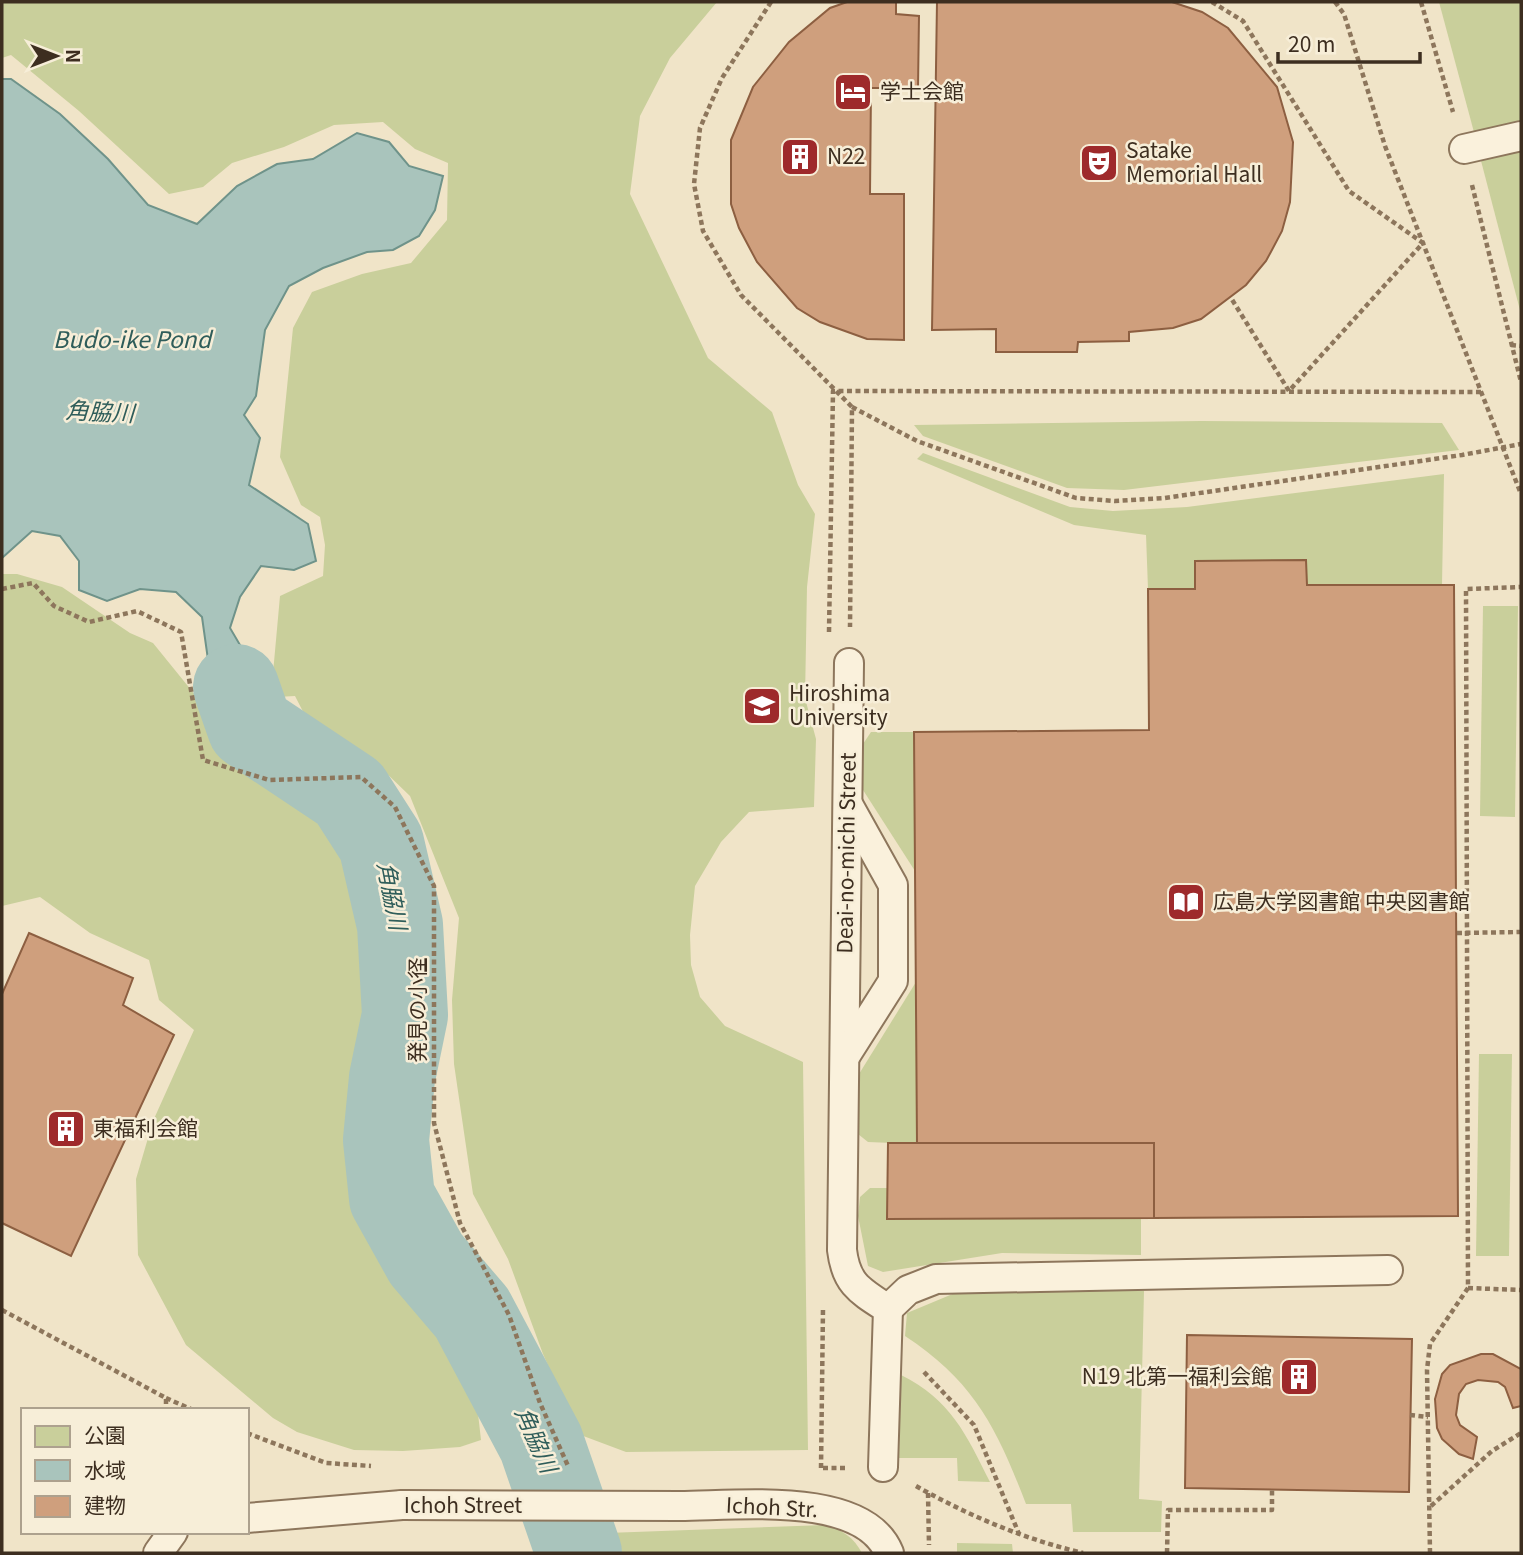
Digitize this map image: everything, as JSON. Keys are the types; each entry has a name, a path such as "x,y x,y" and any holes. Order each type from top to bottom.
{"lane":[{"path":"1464,149 1521,136"},
{"name":"Deai-no-michi Street","path":"849,663 842,1250 845,1270 859,1290 888,1309"},
{"path":"845,1056 893,981 893,885 848,804"},
{"path":"883,1467 888,1309 908,1290 936,1279 1388,1270"},
{"name":"Ichoh Street","path":"248,1518 402,1505 681,1506"},
{"name":"Ichoh Str.","path":"681,1506 815,1506 863,1523 889,1553"},
{"path":"158,1553 172,1534"}],"path":[{"path":"771,2 722,78 700,128 694,184 703,232 741,295 833,391 852,407 929,445 1076,498 1115,501 1166,498 1521,444"},
{"path":"1212,2 1243,21 1349,191 1423,243"},
{"path":"1335,2 1344,14 1385,146 1521,494"},
{"path":"1421,2 1464,149 1521,382"},
{"path":"1289,391 1423,243"},
{"path":"1231,299 1289,391"},
{"path":"1511,345 1521,346"},
{"path":"833,391 1481,391"},
{"path":"849,663 852,407"},
{"name":"発見の小径","path":"2,589 33,583 54,606 89,622 137,611 181,632 203,760 269,780 361,777 395,807 434,886 434,1123 460,1223 509,1315 540,1403 573,1478"},
{"path":"1430,1553 1427,1370 1430,1345 1468,1288 1466,589 1521,587"},
{"path":"1457,933 1521,932"},
{"path":"1468,1288 1521,1290"},
{"path":"821,1468 823,1303"},
{"path":"2,1310 188,1408"},
{"path":"887,1348 932,1376 974,1425 1019,1534"},
{"path":"166,1398 166,1408"},
{"path":"1410,1415 1428,1417"},
{"path":"248,1433 326,1464 373,1466"},
{"path":"1431,1506 1492,1451 1521,1433"},
{"path":"883,1467 929,1493 1019,1534 1083,1553"},
{"path":"1167,1553 1168,1510 1272,1510 1272,1489"},
{"path":"929,1493 929,1553"}],"green space":[{"path":"2,2 717,2 670,58 640,116 630,194 708,358 772,412 798,485 815,514 807,587 805,698 816,739 814,807 749,812 721,842 695,886 690,935 691,965 700,997 725,1026 803,1062 808,1450 626,1452 578,1434 543,1354 508,1259 473,1194 454,1064 452,1000 459,918 410,796 381,768 331,766 295,696 277,697 273,673 280,596 323,576 325,545 320,517 301,505 280,457 293,328 312,292 362,274 411,263 447,220 448,163 415,149 383,122 334,125 284,147 232,163 203,187 169,194 79,111 11,55 2,58"},
{"path":"1439,2 1521,2 1521,124 1475,136"},
{"path":"1521,148 1521,314 1480,157"},
{"path":"1201,421 1442,423 1459,450 1124,490 1067,488 923,436 914,425"},
{"path":"923,453 1070,507 1113,511 1187,507 1444,474 1442,585 1307,585 1306,560 1196,561 1195,589 1148,589 1146,535 1074,525 917,459"},
{"path":"2,574 17,574 62,587 130,633 153,643 230,738 346,818 367,870 382,990 360,1116 369,1207 409,1282 443,1315 463,1350 475,1387 481,1440 460,1447 403,1451 354,1450 297,1432 273,1418 186,1345 138,1255 136,1179 153,1121 194,1030 159,1000 149,960 90,933 40,897 2,906"},
{"path":"1483,606 1518,606 1515,817 1480,816"},
{"path":"871,732 914,732 915,871 863,790 863,744"},
{"path":"916,982 917,1144 868,1142 858,1134 859,1074"},
{"path":"1479,1054 1512,1054 1509,1256 1476,1256"},
{"path":"870,1188 887,1188 887,1219 1141,1218 1141,1255 1002,1253 883,1272 868,1266 858,1216 860,1197"},
{"path":"1045,1288 1144,1291 1139,1499 1162,1501 1161,1532 1073,1532 1071,1504 1026,1504 1005,1453 981,1409 949,1371 905,1336 907,1313 955,1293"},
{"path":"901,1375 945,1407 973,1449 990,1482 958,1481 957,1458 899,1458"},
{"path":"825,1525 847,1535 862,1553 614,1553 607,1533"},
{"path":"957,1543 1012,1544 1013,1553 957,1553"}],"water":[{"name":"Budo-ike Pond","path":"2,79 11,79 60,114 108,159 148,205 197,224 237,186 277,164 313,159 357,133 389,142 409,166 443,176 435,210 419,236 393,250 367,252 323,268 289,286 265,330 256,396 244,415 260,438 249,485 308,524 316,561 294,570 261,566 240,597 230,628 250,662 258,703 303,728 313,768 270,771 216,746 213,695 202,617 176,592 140,589 107,601 79,590 79,561 60,536 32,531 2,558"}],"building":[{"name":"N22","path":"847,2 896,2 896,14 919,16 918,88 871,88 870,194 904,194 904,340 867,339 820,322 797,308 757,262 739,228 731,204 731,140 753,87 789,42 830,8"},
{"path":"937,2 1172,2 1202,12 1228,28 1277,87 1293,142 1290,202 1282,231 1266,261 1246,285 1201,319 1173,328 1129,332 1129,341 1078,342 1077,352 996,352 996,329 932,330"},
{"name":"広島大学図書館 中央図書館","path":"1306,560 1307,585 1454,585 1458,1216 1154,1218 1154,1143 917,1144 914,732 1149,730 1148,589 1195,589 1195,561"},
{"name":"東福利会館","path":"29,933 133,978 123,1005 174,1035 71,1256 2,1223 2,994"},
{"path":"888,1143 1154,1143 1154,1218 887,1219"},
{"name":"N19 北第一福利会館","path":"1187,1335 1412,1339 1409,1492 1185,1488"},
{"path":"1481,1354 1493,1354 1521,1369 1521,1406 1513,1408 1505,1387 1498,1382 1478,1380 1466,1384 1459,1394 1456,1415 1460,1425 1477,1437 1473,1459 1459,1454 1442,1439 1437,1428 1435,1399 1442,1374 1450,1365"}],"waterway":[{"name":"角脇川","path":"236,687 250,727 349,793 381,843 400,925 405,1015 392,1078 386,1140 392,1198 426,1259 472,1313 541,1443 579,1553"}],"place":[{"name":"学士会館","path":"853,92"},
{"name":"N22","path":"800,157"},
{"name":"Satake Memorial Hall","path":"1099,163"},
{"name":"Hiroshima University","path":"762,706"},
{"name":"広島大学図書館 中央図書館","path":"1186,902"},
{"name":"東福利会館","path":"66,1129"},
{"name":"N19 北第一福利会館","path":"1299,1377"}]}
